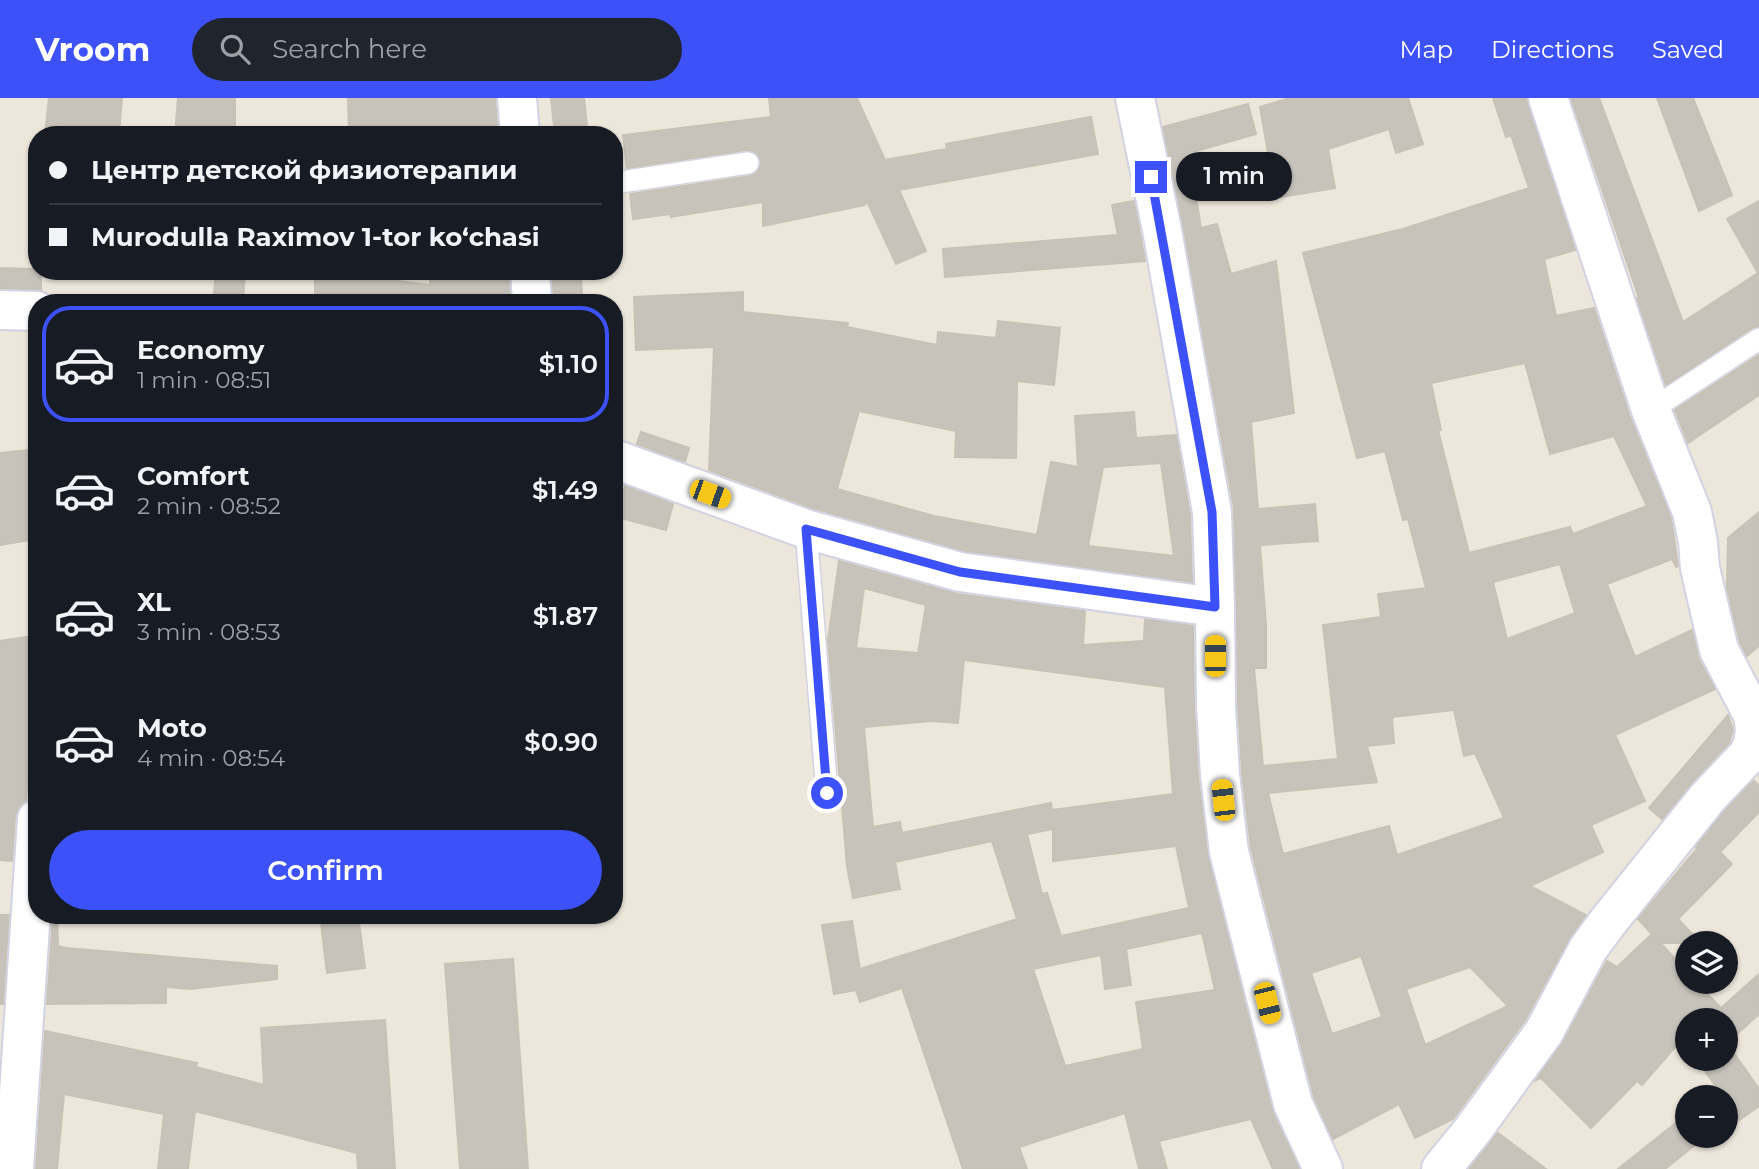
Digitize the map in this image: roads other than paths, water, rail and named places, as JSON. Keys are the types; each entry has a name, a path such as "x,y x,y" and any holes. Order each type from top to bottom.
{"street":[{"path":"517,98 519,126"},
{"path":"1135,98 1162,229 1212,512 1216,706 1228,852 1293,1104 1323,1169"},
{"path":"1441,1169 1544,1032 1588,949 1607,923 1708,797 1747,756 1753,745 1755,730 1753,715 1719,650 1700,568 1692,512 1651,410 1548,98"},
{"path":"0,310 28,311"},
{"path":"623,461 806,529 960,572 1215,607"},
{"path":"13,1169 30,924"}],"lane":[{"path":"623,182 748,163"},
{"path":"1651,410 1759,339"},
{"path":"806,529 827,793"}]}
